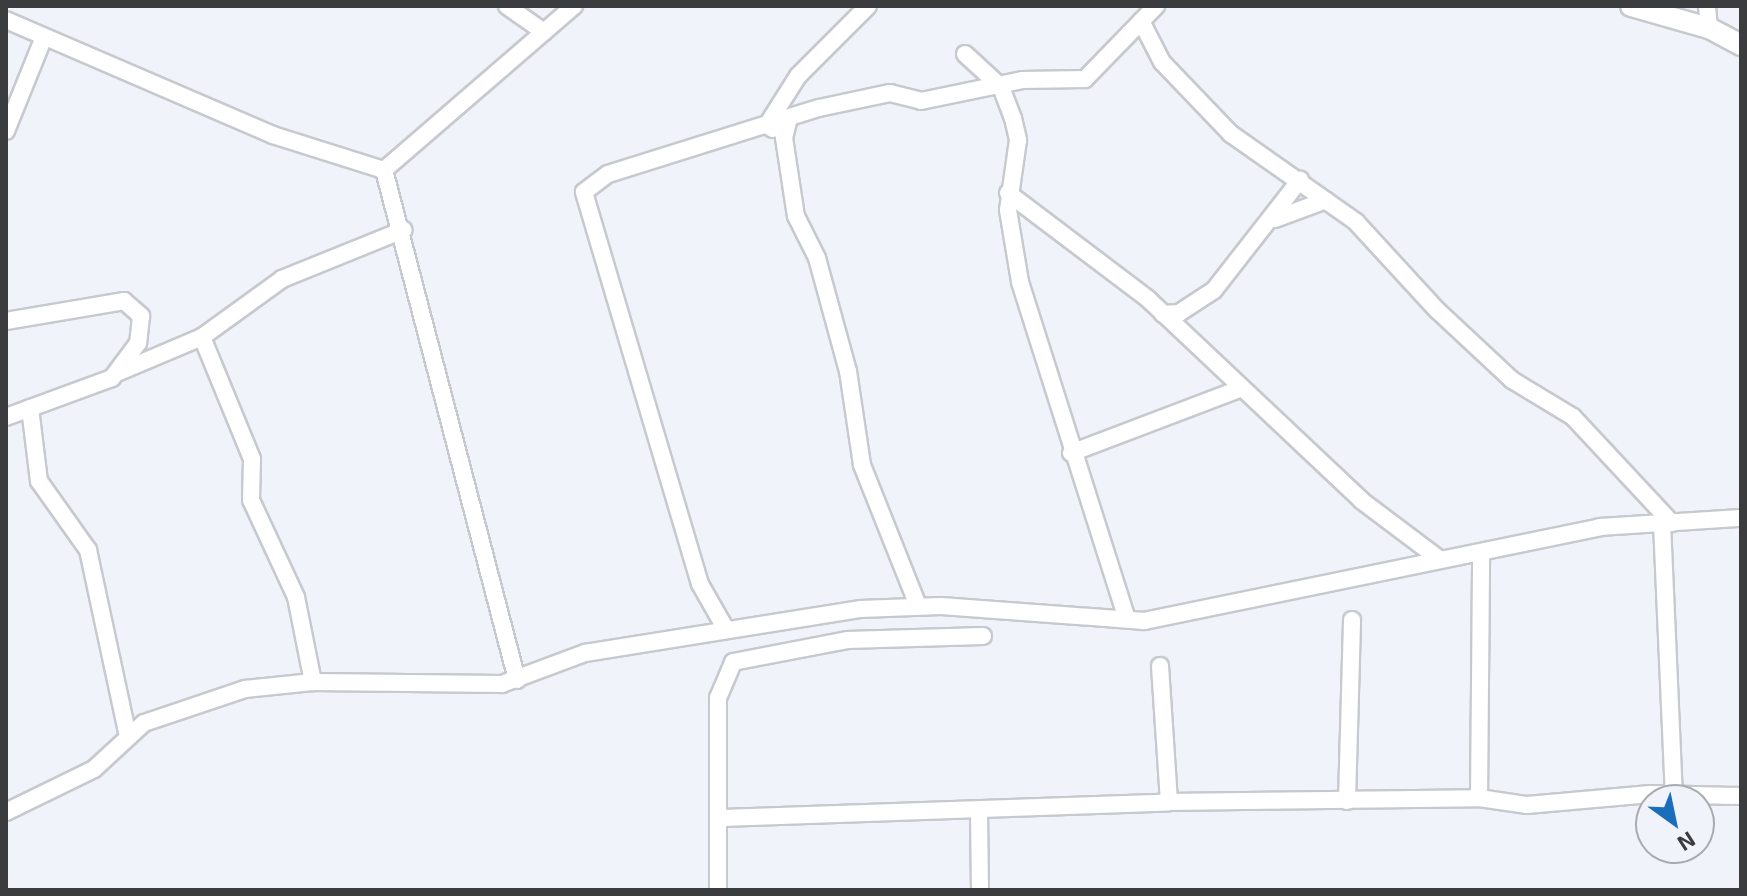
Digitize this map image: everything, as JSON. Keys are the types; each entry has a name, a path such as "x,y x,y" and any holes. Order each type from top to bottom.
{"street":[{"path":"507,6 544,32"},
{"path":"384,170 574,6"},
{"path":"767,125 798,76 868,6"},
{"path":"724,626 700,584 584,192 608,174 767,125 786,130 890,93 921,101 1001,87 1085,79 1156,6"},
{"path":"1631,6 1709,28 1741,45"},
{"path":"1707,6 1709,28"},
{"path":"6,20 273,135 384,170"},
{"path":"1141,21 1162,62 1231,134 1326,200 1512,380 1573,417 1667,523 1674,784"},
{"path":"6,131 44,37"},
{"path":"965,54 1001,87 1018,140 1008,193 1016,213 1020,282 1071,453 1127,619"},
{"path":"786,130 796,216 817,258 848,371 862,465 918,606"},
{"path":"384,170 403,230 416,305 517,680"},
{"path":"1173,318 1214,290 1274,220 1300,180"},
{"path":"1274,220 1326,200"},
{"path":"1016,213 1040,212 1173,318 1362,501 1438,558"},
{"path":"6,417 202,337 282,279 403,230"},
{"path":"6,321 124,301 141,316 138,343 117,373"},
{"path":"202,337 252,459 251,500 296,597 313,682"},
{"path":"1071,453 1242,388"},
{"path":"30,408 39,481 88,550 132,727"},
{"path":"6,812 94,769 132,727 245,689 313,682 384,688 517,680 585,653 724,626 918,606 1127,619 1204,614 1438,558 1481,553 1600,527 1741,518"},
{"path":"1479,798 1481,553"},
{"path":"1347,801 1352,620"},
{"path":"718,890 722,818 718,698 733,662 847,640 983,636"},
{"path":"1160,666 1169,802"},
{"path":"1715,795 1741,796"},
{"path":"722,818 1169,802 1479,798 1527,805 1635,797"},
{"path":"979,810 980,890"}]}
